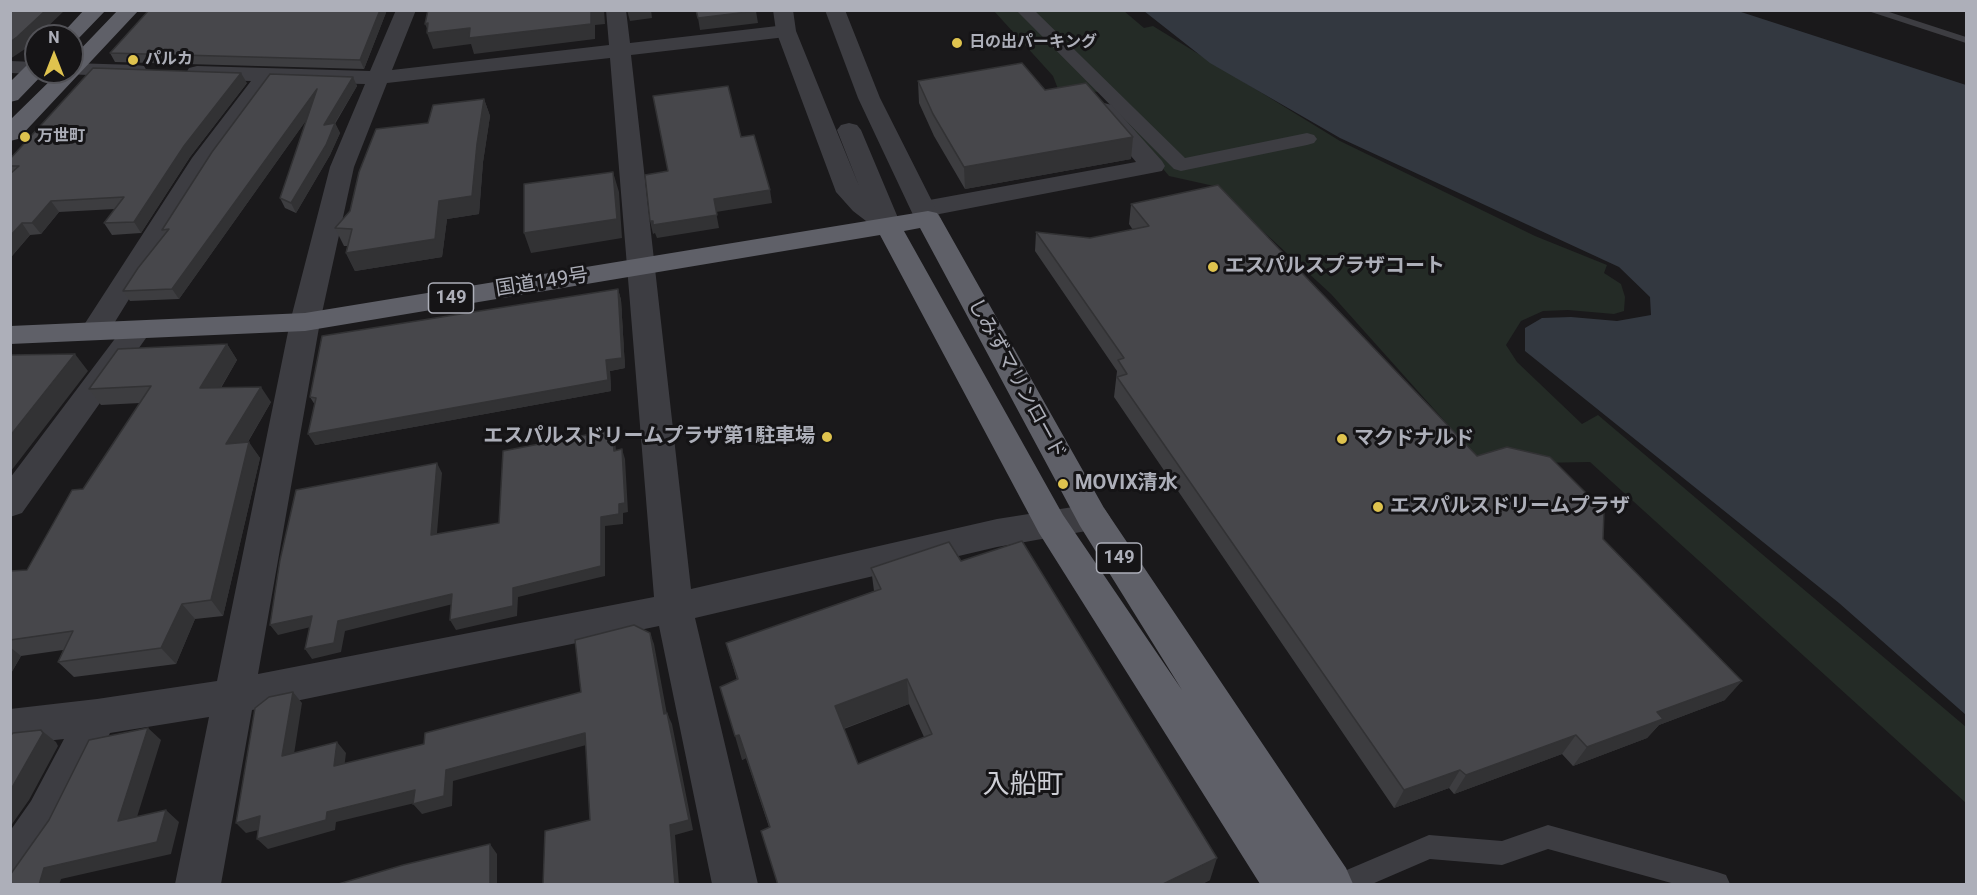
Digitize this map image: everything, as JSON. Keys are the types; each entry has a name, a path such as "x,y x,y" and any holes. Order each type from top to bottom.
{"highway":[{"path":"82,24 96,10"},
{"path":"84,57 129,10"},
{"path":"10,95 24,81"},
{"path":"10,134 58,84"},
{"name":"国道149号","path":"10,335 305,322 888,225 926,214"},
{"name":"しみずマリンロード","path":"926,214 1092,517 1330,885"},
{"name":"149","path":"888,225 1050,524 1286,885"}],"street":[{"path":"198,885 305,322 342,167 406,10"},
{"path":"616,10 674,608 735,885"},
{"name":"しみずマリンロード","path":"835,10 869,98 926,214"},
{"path":"854,10 863,38 883,77"},
{"path":"1024,10 1181,165 1306,139"},
{"path":"176,72 377,78 799,26 888,225"},
{"path":"84,70 153,72"},
{"path":"95,332 204,158 267,75"},
{"path":"926,214 1153,166 1083,87"},
{"path":"898,155 903,117"},
{"path":"10,504 136,330"},
{"path":"10,727 98,717 233,696 674,608 996,533 1092,517"},
{"path":"10,871 47,816 98,717"}],"lane":[{"path":"1870,10 1966,40"},
{"path":"1344,885 1429,847 1502,853 1548,837 1717,885"}],"shaded area":[{"path":"994,11 1124,11 1144,28 1153,26 1340,141 1535,236 1607,265 1604,273 1621,284 1625,297 1624,311 1614,314 1568,310 1543,311 1521,321 1506,345 1517,362 1582,424 1598,415 1966,727 1966,803 1590,462 1483,464 1331,294 1214,186 1169,176 1099,92 1058,89 1053,76"},
{"path":"1144,11 1738,11 1966,85 1966,715 1839,603 1525,351 1525,328 1542,318 1571,317 1617,321 1651,315 1650,297 1619,267 1340,138 1210,63"}],"building":[{"path":"10,10 46,10 31,24 24,24 24,30 10,42"},
{"path":"149,10 380,10 360,60 110,53"},
{"path":"428,10 591,10 591,24 469,38 470,28 427,33 428,23 425,24"},
{"path":"696,10 756,10 756,11 698,18"},
{"path":"1022,63 1045,90 1086,83 1133,137 964,167 933,114 918,81"},
{"path":"93,68 241,73 184,146 134,222 104,223 124,197 51,201 32,223 22,223 10,236 10,174 19,166 10,166 10,159 78,84 84,84 84,78"},
{"path":"270,74 353,77 324,125 335,123 326,145 291,203 280,198 317,89 172,289 123,291 169,229 162,230 212,152"},
{"path":"728,86 741,137 754,135 770,190 714,199 717,215 653,225 653,221 650,221 645,175 668,171 653,96"},
{"path":"484,99 472,196 439,201 435,239 346,253 352,229 335,228 350,211 359,172 376,129 428,123 433,105"},
{"path":"613,172 617,219 524,233 524,184"},
{"name":"エスパルスドリームプラザ","path":"1218,185 1477,456 1507,447 1550,457 1604,511 1603,539 1742,681 1657,712 1663,719 1587,747 1576,735 1466,775 1460,770 1404,790 1117,377 1127,374 1118,360 1124,358 1036,232 1090,238 1149,226 1131,204"},
{"path":"618,289 622,358 606,360 608,380 308,434 316,398 310,397 322,336"},
{"path":"227,344 200,388 261,387 226,444 249,442 211,600 182,604 161,648 58,662 73,631 10,640 10,571 27,570 72,490 83,489 151,386 89,389 118,349"},
{"path":"75,354 10,436 10,355"},
{"path":"612,430 614,451 622,449 625,503 619,504 619,514 601,517 601,566 513,588 513,606 450,620 452,594 338,621 334,643 305,649 312,616 270,625 280,560 296,490 437,463 431,535 499,523 503,451"},
{"path":"1022,541 1217,858 1161,885 778,885 761,831 770,827 739,735 735,736 720,687 738,679 726,643 881,589 871,568 949,542 961,561","holes":["907,679 932,734 858,764 835,706"]},
{"path":"634,625 650,633 664,714 667,713 689,820 670,825 675,885 543,885 545,831 590,820 585,733 446,770 444,796 413,804 415,790 327,812 326,820 257,839 260,816 236,823 255,708 269,697 293,692 282,756 337,742 334,766 424,744 425,733 581,692 575,640"},
{"path":"148,728 118,821 166,810 157,842 44,868 39,885 10,885 10,875 49,820 89,740"},
{"path":"41,730 43,733 10,791 10,736 13,733"},
{"path":"490,844 490,885 335,885 403,865"}],"place":[{"name":"日の出パーキング","path":"957,43"},
{"name":"パルカ","path":"133,60"},
{"name":"万世町","path":"25,137"},
{"name":"エスパルスプラザコート","path":"1213,267"},
{"name":"エスパルスドリームプラザ第1駐車場","path":"827,437"},
{"name":"マクドナルド","path":"1342,439"},
{"name":"MOVIX清水","path":"1063,484"},
{"name":"エスパルスドリームプラザ","path":"1378,507"}],"district":[{"name":"入船町","path":"1023,786"}]}
